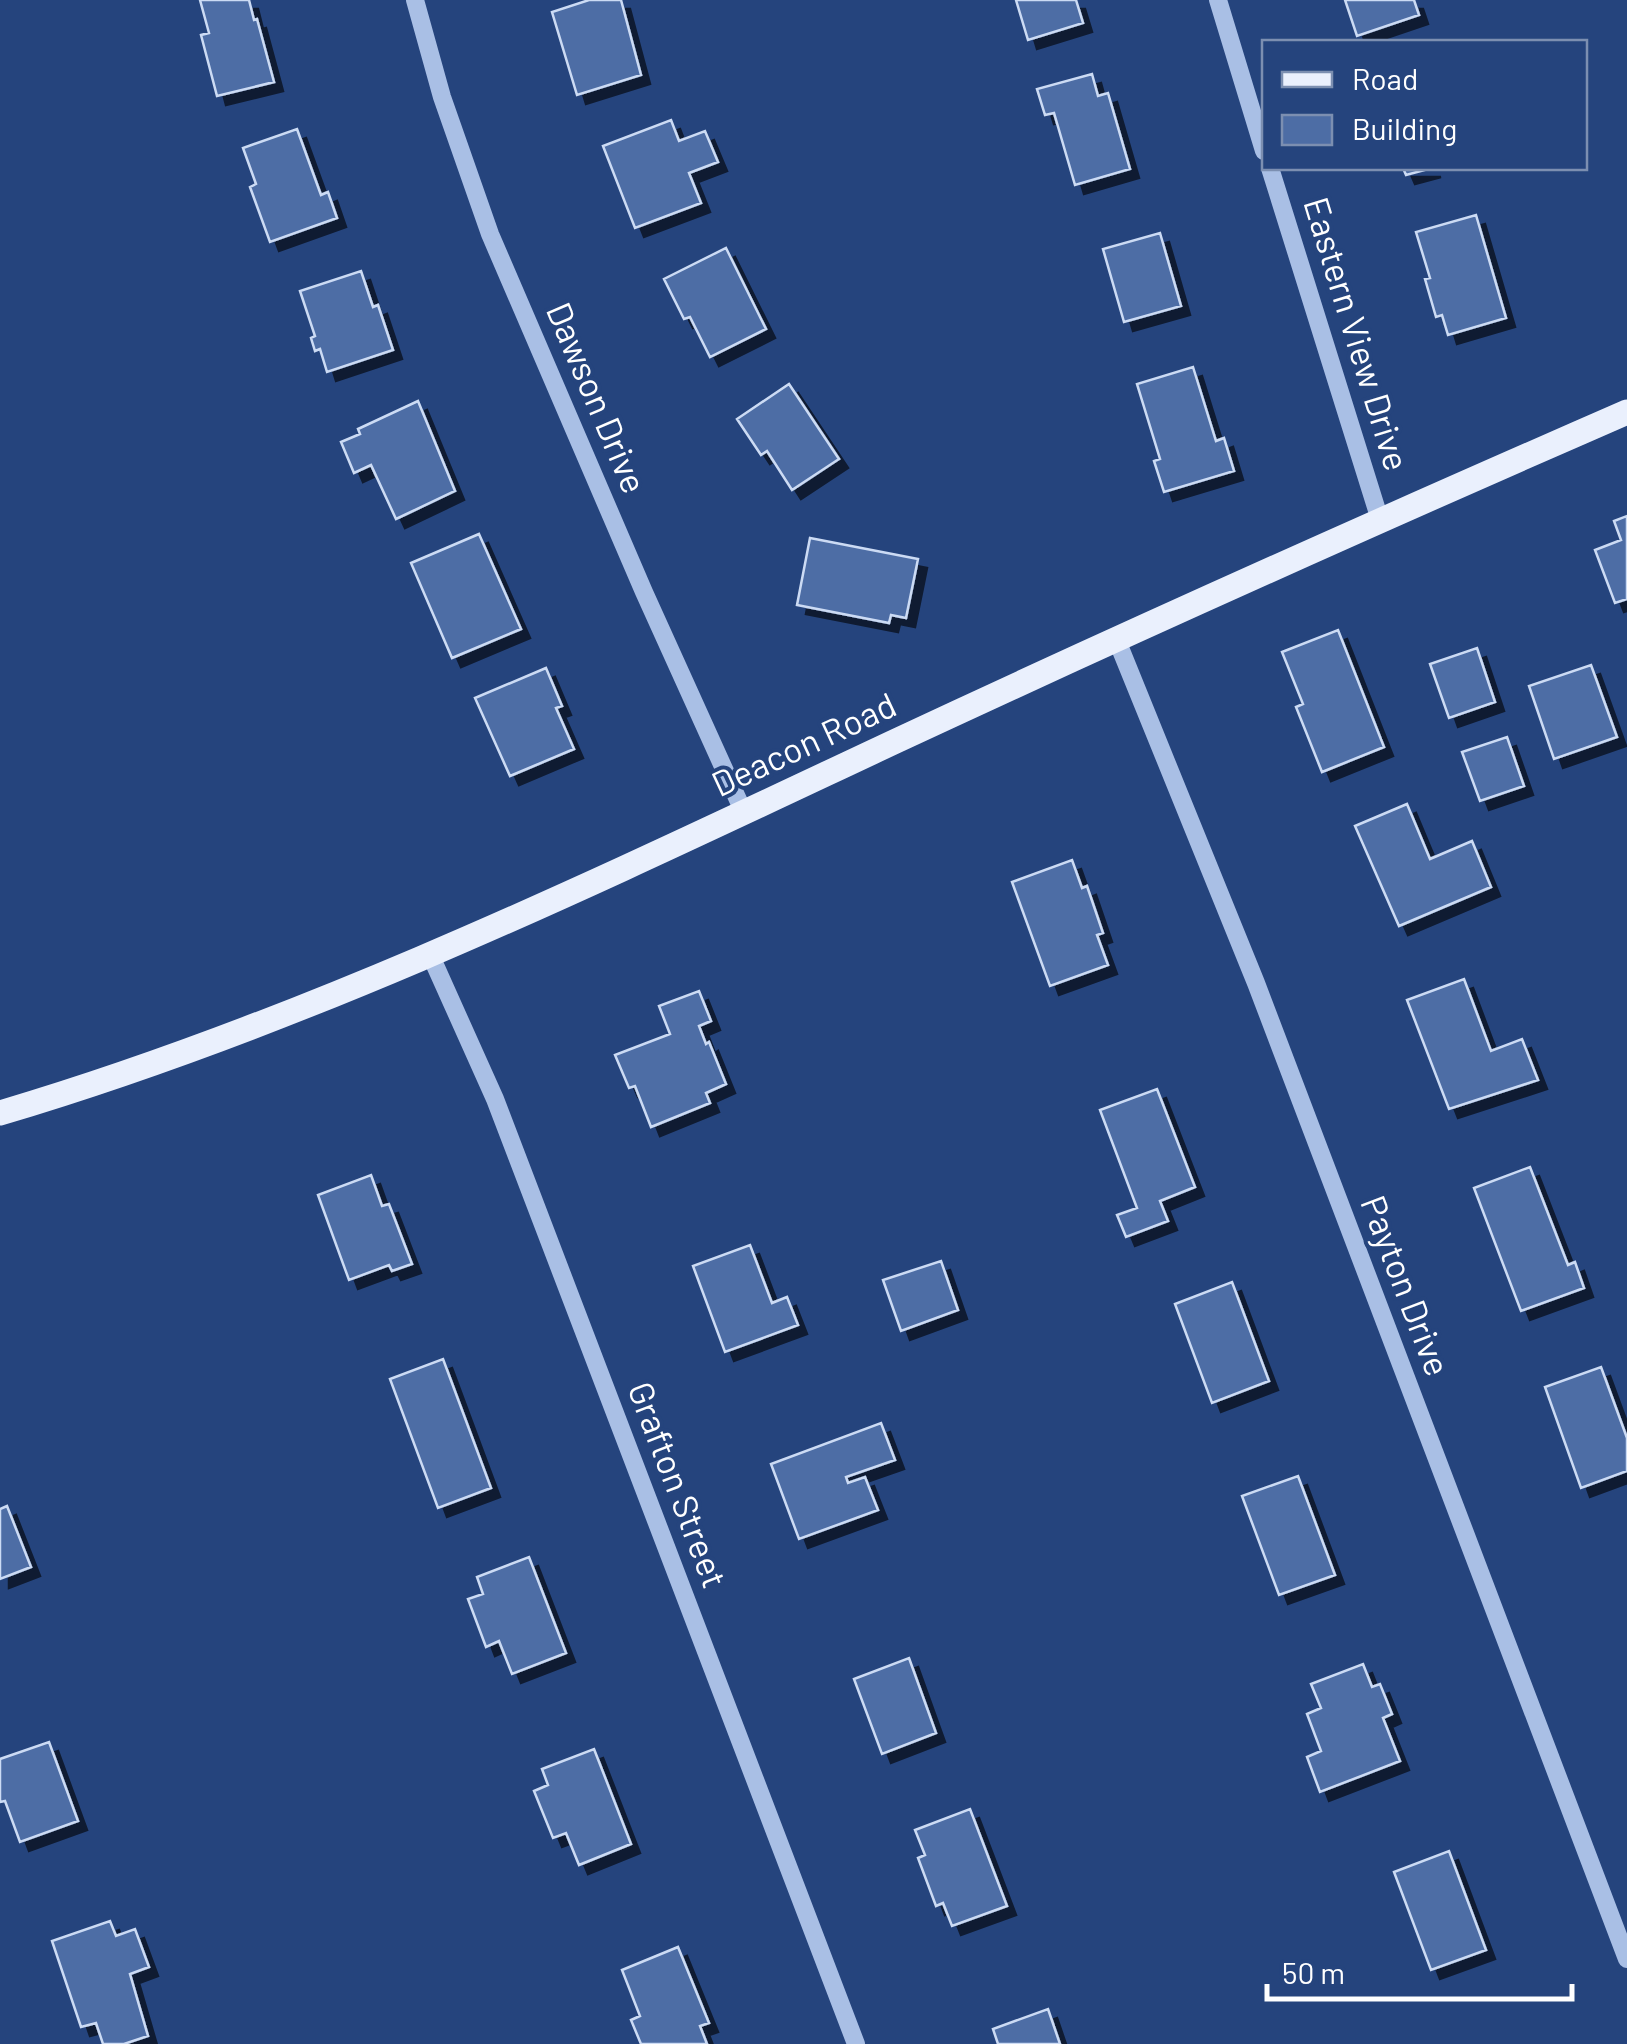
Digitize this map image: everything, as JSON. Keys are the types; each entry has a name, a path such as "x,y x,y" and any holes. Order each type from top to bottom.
{"main road":[{"name":"Deacon Road","path":"0,1113 262,1024 430,954 1116,638 1627,412"}],"street":[{"name":"Dawson Drive","path":"416,0 442,97 490,234 644,592 744,812"},
{"path":"1218,0 1262,143"},
{"name":"Eastern View Drive","path":"1271,170 1380,520"},
{"name":"Payton Drive","path":"1116,638 1256,983 1627,1959"},
{"name":"Grafton Street","path":"430,954 495,1099 856,2044"}],"building":[{"path":"200,0 249,0 274,82 217,96 201,35 209,33"},
{"path":"589,0 621,0 641,75 577,95 552,12"},
{"path":"1016,0 1076,0 1083,23 1028,40"},
{"path":"1345,0 1414,0 1419,15 1357,36"},
{"path":"1092,74 1098,96 1108,93 1130,169 1075,185 1054,113 1045,115 1037,89"},
{"path":"671,120 679,141 705,131 718,162 689,173 701,203 635,228 603,146"},
{"path":"297,129 321,195 328,192 337,218 270,242 250,187 256,184 243,148"},
{"path":"1476,215 1506,318 1448,335 1442,315 1436,317 1425,279 1430,278 1416,232"},
{"path":"1160,233 1181,306 1124,322 1103,249"},
{"path":"726,248 766,329 710,357 690,317 684,319 664,279"},
{"path":"361,271 393,350 327,372 320,349 315,351 311,338 315,336 300,291"},
{"path":"1193,367 1216,441 1224,438 1234,471 1164,492 1154,461 1160,459 1137,384"},
{"path":"789,384 839,459 792,490 767,451 761,455 737,419"},
{"path":"418,401 455,491 396,519 371,465 354,473 341,442 360,434 358,429"},
{"path":"1627,516 1627,599 1615,603 1595,550 1621,540 1614,521"},
{"path":"479,534 521,629 452,658 411,563"},
{"path":"810,538 918,559 906,618 891,615 889,623 797,605"},
{"path":"1338,630 1384,747 1322,772 1296,707 1303,704 1282,652"},
{"path":"1477,648 1495,702 1449,718 1430,664"},
{"path":"1591,665 1617,737 1554,759 1529,686"},
{"path":"546,668 562,706 556,708 574,749 510,776 475,698"},
{"path":"1507,737 1524,786 1480,801 1462,752"},
{"path":"1407,804 1430,859 1472,841 1491,887 1399,926 1355,826"},
{"path":"1072,860 1082,888 1087,886 1103,933 1097,935 1108,965 1050,986 1012,882"},
{"path":"1464,979 1491,1051 1522,1039 1538,1080 1449,1109 1407,1000"},
{"path":"699,991 711,1021 699,1026 726,1084 706,1093 710,1103 651,1127 635,1086 629,1088 615,1055 670,1034 659,1006"},
{"path":"1157,1089 1195,1187 1160,1201 1168,1221 1126,1237 1117,1215 1137,1208 1100,1110"},
{"path":"1530,1167 1568,1265 1575,1262 1584,1288 1521,1311 1474,1188"},
{"path":"371,1175 382,1206 389,1204 412,1264 392,1271 389,1265 349,1280 318,1195"},
{"path":"750,1245 772,1303 787,1297 798,1325 725,1352 693,1266"},
{"path":"941,1261 958,1310 901,1331 883,1280"},
{"path":"1232,1282 1269,1381 1212,1403 1175,1304"},
{"path":"443,1359 491,1488 438,1508 390,1379"},
{"path":"1601,1367 1627,1438 1627,1471 1581,1488 1545,1387"},
{"path":"881,1423 895,1460 846,1477 848,1483 865,1477 878,1510 799,1539 771,1464"},
{"path":"1298,1476 1335,1575 1279,1595 1242,1496"},
{"path":"7,1506 31,1567 0,1579 0,1509"},
{"path":"529,1557 566,1653 512,1674 499,1641 486,1647 468,1599 483,1594 477,1577"},
{"path":"909,1658 936,1733 882,1754 854,1679"},
{"path":"1363,1664 1372,1687 1380,1684 1392,1714 1383,1718 1400,1761 1320,1792 1307,1757 1321,1751 1307,1714 1321,1708 1311,1684"},
{"path":"49,1742 78,1821 20,1842 5,1801 0,1802 0,1759"},
{"path":"594,1749 631,1844 579,1865 566,1833 553,1838 534,1791 548,1785 542,1769"},
{"path":"970,1809 1007,1906 952,1926 943,1903 936,1906 918,1858 925,1855 915,1830"},
{"path":"1449,1851 1486,1950 1431,1970 1394,1872"},
{"path":"110,1921 116,1936 135,1929 149,1967 130,1974 148,2036 124,2044 103,2044 96,2023 81,2027 52,1941"},
{"path":"678,1947 709,2023 700,2026 707,2044 641,2044 631,2020 640,2016 622,1970"},
{"path":"1048,2009 1060,2044 998,2044 993,2029"}]}
